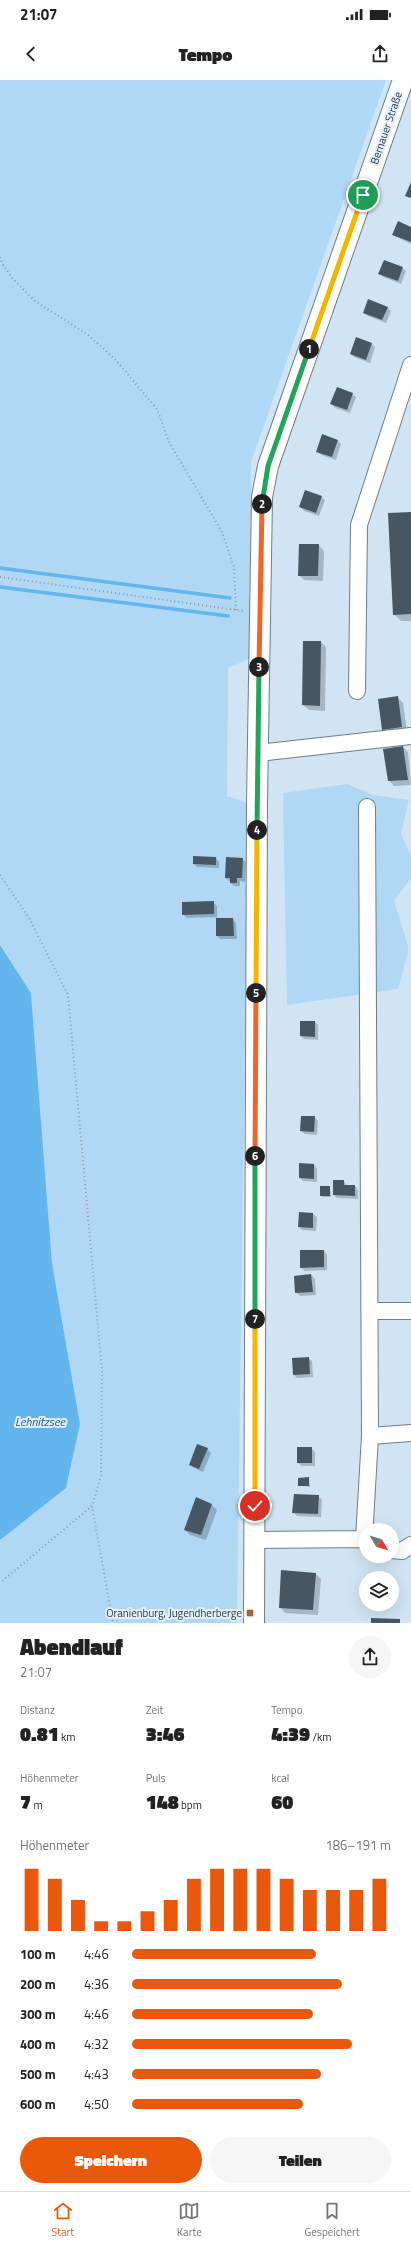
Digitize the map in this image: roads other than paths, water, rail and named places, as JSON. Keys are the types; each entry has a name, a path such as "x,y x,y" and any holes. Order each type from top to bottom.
{"main road":[{"name":"Bernauer Straße","path":"254,1623 258,753 262,497 268,466 403,80"}],"lane":[{"path":"357,691 359,525 408,386 411,365"},
{"path":"258,753 411,736"},
{"path":"366,1523 370,1436 367,807"},
{"path":"370,1311 411,1311"},
{"path":"370,1436 411,1433"},
{"path":"255,1540 359,1540"},
{"path":"399,1551 402,1551 411,1545"}],"water":[{"name":"Lehnitzsee","path":"0,945 31,993 52,1263 80,1424 66,1488 0,1540"}],"waterway":[{"path":"0,568 230,598"},
{"path":"0,587 228,616"}],"place":[{"name":"Oranienburg, Jugendherberge","path":"250,1613"}]}
